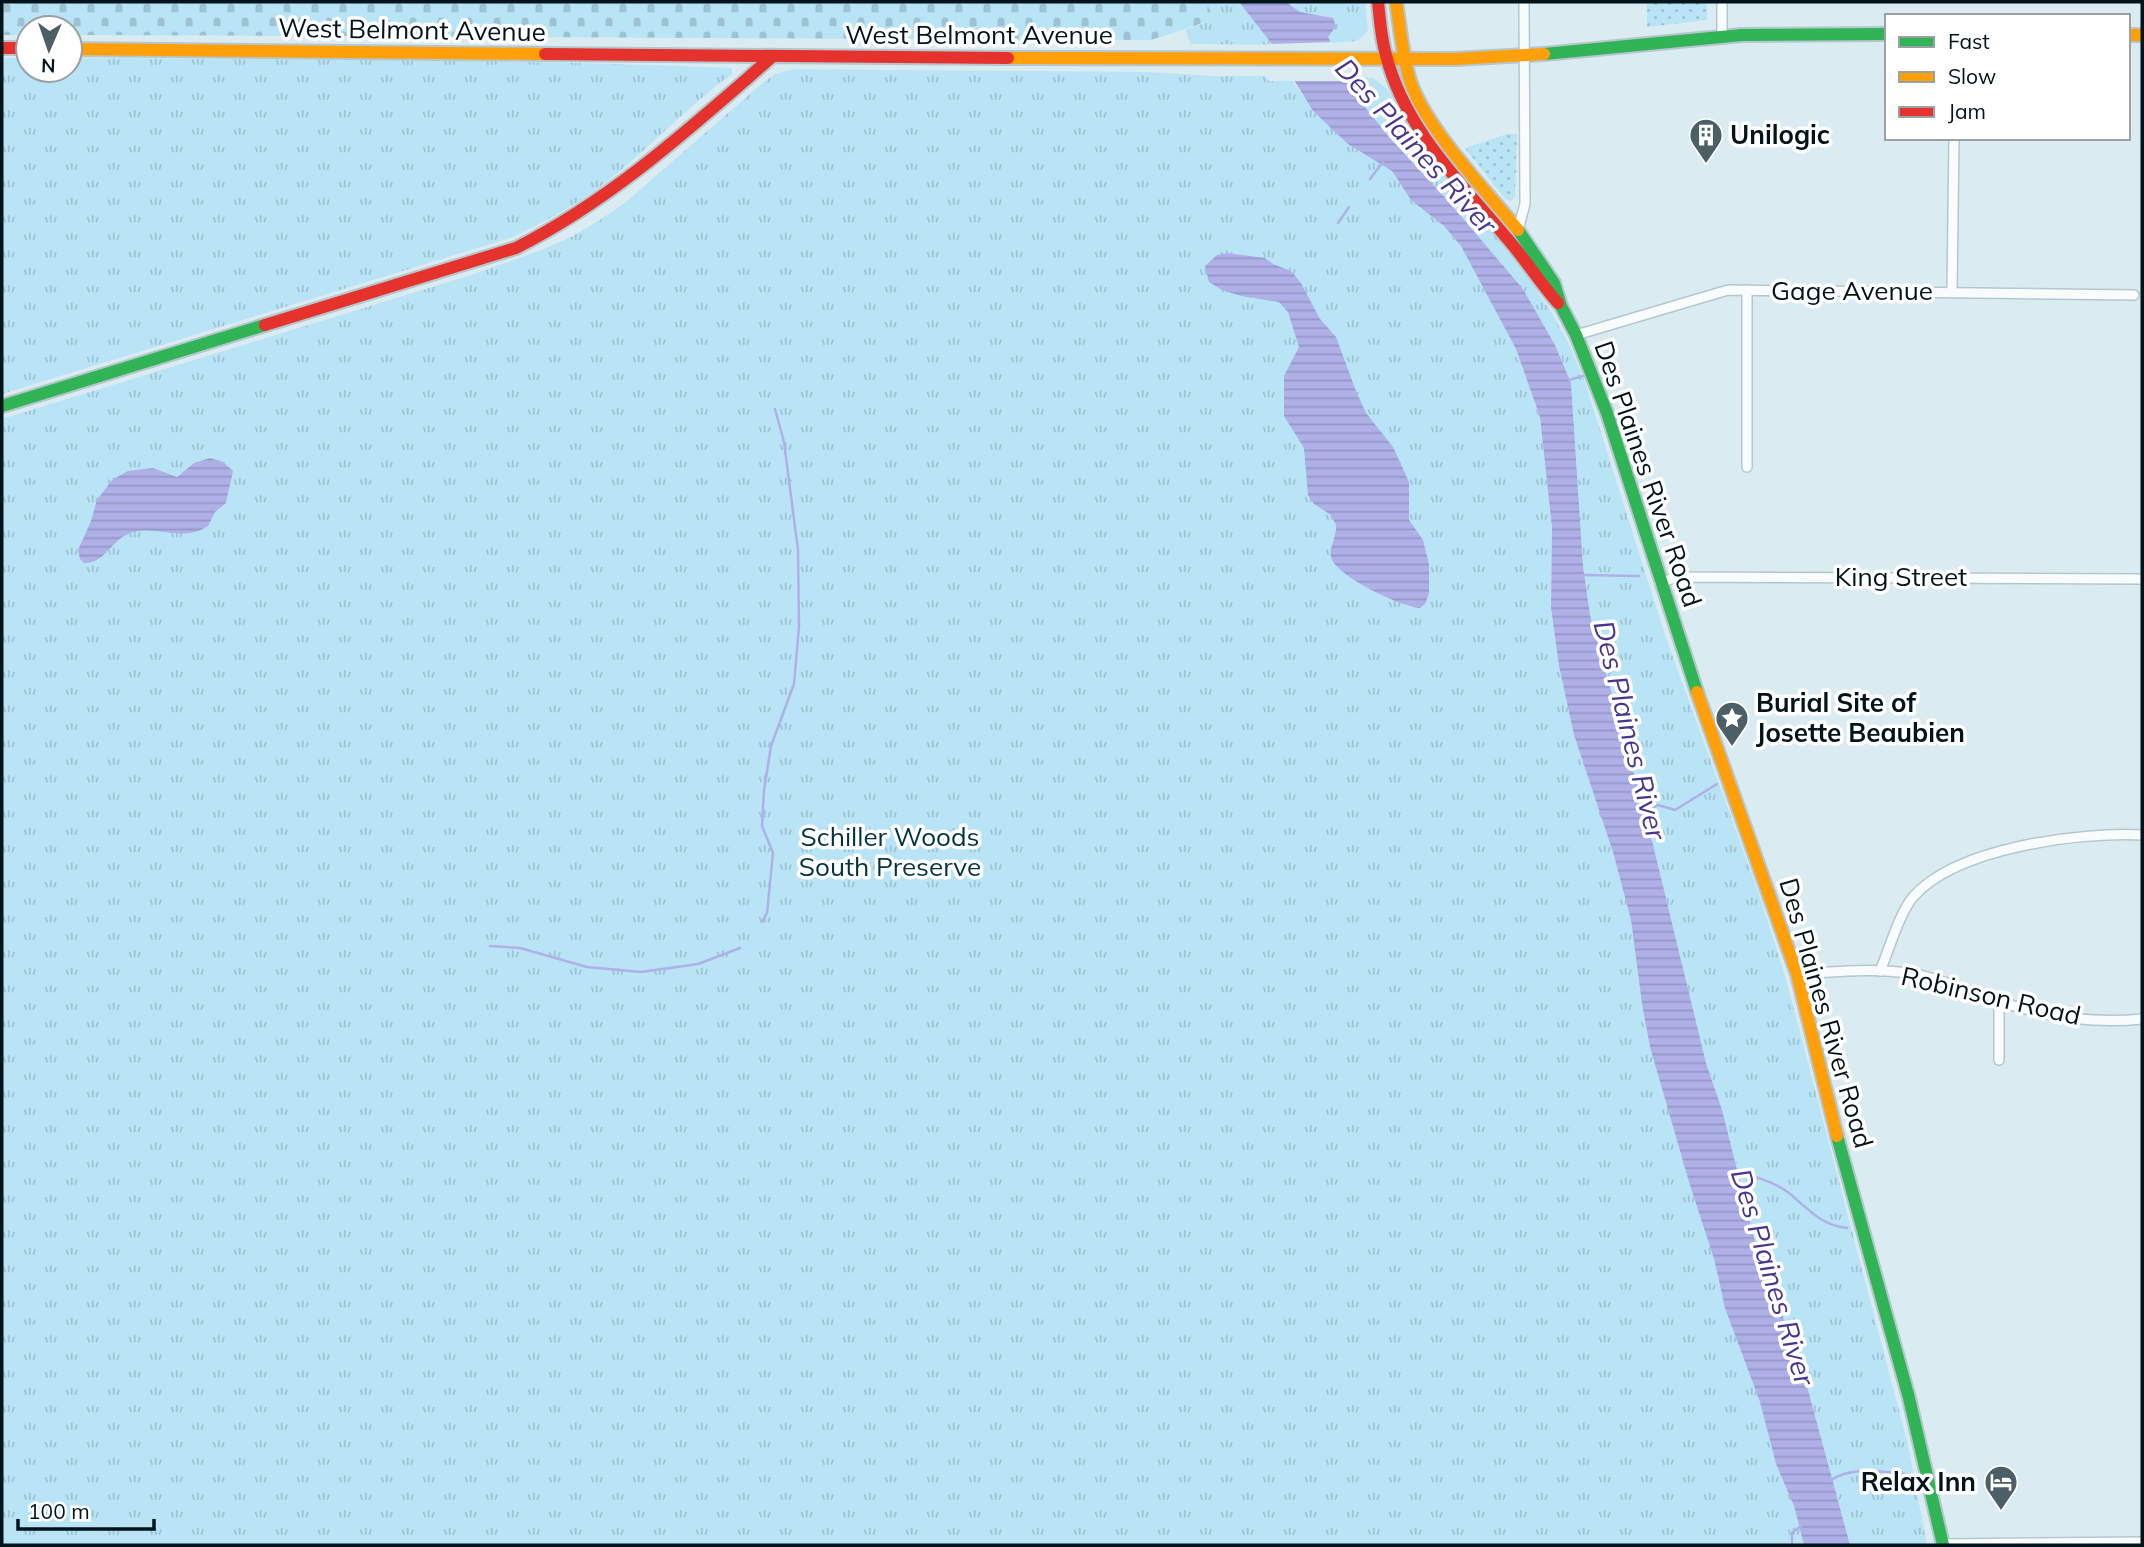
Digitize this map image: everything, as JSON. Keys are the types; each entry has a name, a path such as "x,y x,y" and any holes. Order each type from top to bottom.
{"main road":[{"name":"Des Plaines River Road","path":"1378,2 1386,59 1399,95 1419,132 1561,306"},
{"name":"Des Plaines River Road","path":"1396,2 1413,89 1432,123 1518,230 1553,283 1607,413 1712,738 1797,974 1833,1122 1908,1394 1943,1545"},
{"name":"West Belmont Avenue","path":"84,49 1405,59 1524,56 1722,36 1885,34"},
{"path":"2,406 516,248 579,215 640,169 773,56"}],"street":[{"path":"1518,230 1525,204 1524,2"},
{"path":"1722,2 1722,36"},
{"path":"1952,292 1954,140"},
{"path":"1747,290 1747,467"},
{"name":"Gage Avenue","path":"1576,335 1718,292 1747,290 2134,295"},
{"name":"King Street","path":"1660,583 1676,577 2142,579"},
{"path":"1880,971 1913,898 1938,878 1960,866 2005,850 2042,842 2112,833 2142,835"},
{"name":"Robinson Road","path":"1797,974 1880,971 1915,974 1999,1002 2080,1019 2142,1019"},
{"path":"1999,1002 1999,1060"},
{"path":"1943,1545 2142,1542"}],"green space":[{"path":"2,2 1206,2 1215,19 1151,40 84,35 84,14 14,14 14,35 2,35"},
{"path":"1206,2 1239,2 1243,8 1279,2 1365,2 1368,31 1357,41 1304,45 1191,44 1185,30 1215,19"},
{"path":"1647,2 1707,2 1707,20 1647,27"},
{"path":"2,58 14,58 14,84 84,84 84,58 400,60 731,68 732,74 605,183 561,212 513,237 2,394"},
{"name":"Schiller Woods South Preserve","path":"793,69 1147,72 1265,76 1269,81 1293,81 1313,111 1392,171 1411,200 1444,226 1461,246 1516,349 1540,417 1552,528 1551,608 1559,666 1574,735 1613,851 1631,920 1650,1047 1714,1259 1719,1284 1760,1402 1776,1464 1794,1506 1804,1545 2,1545 2,419 468,276 571,237 626,202 775,74"},
{"path":"1356,77 1373,78 1387,89 1410,129 1550,310 1569,344 1585,382 1665,635 1759,894 1786,979 1908,1445 1927,1545 1850,1545 1801,1364 1757,1249 1722,1110 1706,1063 1648,824 1590,615 1583,566 1571,383 1555,345 1523,289 1365,107 1352,82 1358,81"},
{"path":"1507,134 1517,134 1515,197 1511,201 1505,199 1465,148"}],"water":[{"path":"1239,2 1286,2 1300,12 1333,18 1336,26 1328,37 1365,107 1523,289 1555,345 1571,383 1583,566 1590,615 1648,824 1706,1063 1722,1110 1757,1249 1801,1364 1850,1545 1804,1545 1794,1506 1776,1464 1760,1402 1725,1308 1714,1259 1650,1047 1631,920 1613,852 1574,735 1559,666 1551,608 1552,528 1540,417 1516,349 1461,246 1444,226 1411,200 1392,171 1348,144 1313,111 1272,44"},
{"path":"1227,253 1265,258 1291,271 1301,283 1320,319 1336,337 1366,413 1393,447 1409,482 1409,520 1423,540 1429,564 1429,593 1425,604 1420,608 1370,589 1335,565 1331,549 1336,525 1331,515 1314,504 1308,495 1304,448 1284,416 1284,376 1299,347 1288,312 1279,302 1241,296 1222,290 1209,282 1205,266 1217,255"},
{"path":"210,458 223,462 233,471 226,503 215,512 208,526 198,531 177,534 138,531 122,537 97,560 84,563 80,559 78,550 97,500 112,480 128,471 153,468 177,477 194,463"}],"pier":[{"path":"1333,42 1356,81 1289,81 1267,44"}],"waterway":[{"path":"1370,179 1383,162"},
{"path":"1338,223 1349,207"},
{"path":"1569,380 1583,376"},
{"path":"762,922 767,913 773,853 762,826 764,790 771,746 794,684 799,626 798,550 784,442 775,409"},
{"path":"1583,575 1639,576"},
{"name":"Des Plaines River","path":"1644,814 1658,805 1675,810 1717,784"},
{"path":"490,946 520,948 587,967 641,972 698,964 740,948"},
{"name":"Des Plaines River","path":"1737,1174 1776,1185 1819,1218 1832,1225 1847,1228"},
{"path":"1830,1481 1858,1471 1912,1475"},
{"path":"1792,1545 1792,1533 1802,1525"}],"traffic: fast":[{"path":"1544,54 1742,35 1885,34"},
{"path":"1518,230 1554,283 1561,306 1576,335 1607,413 1697,692"},
{"path":"2,406 265,325"},
{"path":"1837,1136 1909,1398 1943,1545"}],"traffic: slow":[{"path":"1396,2 1409,77 1416,95 1440,135 1518,230"},
{"path":"2130,35 2142,35"},
{"path":"84,49 545,54"},
{"path":"1008,58 1455,59 1544,54"},
{"path":"1697,692 1797,974 1837,1136"}],"traffic: jam":[{"path":"1378,2 1383,42 1394,81 1419,129 1452,174 1558,303"},
{"path":"2,48 14,48"},
{"path":"545,54 1008,58"},
{"path":"265,325 516,248 586,207 618,184 681,135 773,56"}],"place":[{"name":"Unilogic","path":"1706,165"},
{"name":"Burial Site of Josette Beaubien","path":"1732,748"},
{"name":"Relax Inn","path":"2001,1512"}]}
